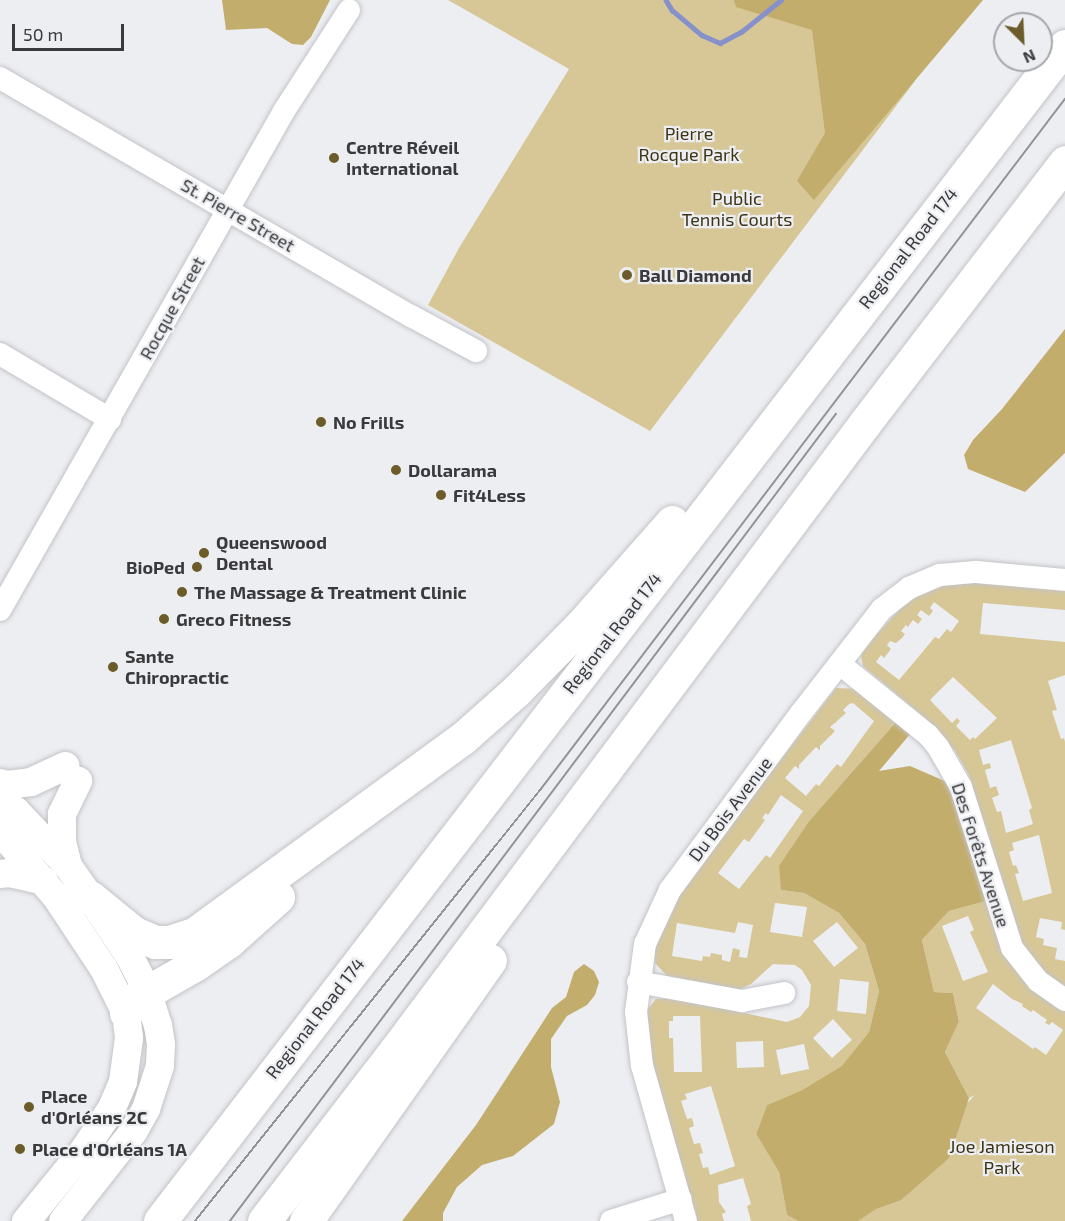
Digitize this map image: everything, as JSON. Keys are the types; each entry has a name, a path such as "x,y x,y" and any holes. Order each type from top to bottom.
{"highway":[{"name":"Regional Road 174","path":"160,1221 1065,46"},
{"path":"136,1002 228,941 402,786 481,722 582,624 812,366 1004,124"},
{"path":"264,1221 395,1051 865,423 1065,162"},
{"path":"306,1221 865,423"},
{"path":"90,897 134,933 155,942 182,939 194,934 402,786"},
{"path":"273,1221 342,1130 395,1051"}],"main road":[{"path":"0,783 8,785 31,782 72,773 62,814 62,842 56,874"},
{"path":"0,799 16,812 56,874 112,981 136,1002 161,1045 156,1086 133,1132 63,1221"},
{"path":"0,831 90,897 130,957 136,1002 123,1082 112,1108 84,1150 26,1221"},
{"path":"0,874 56,874"}],"street":[{"name":"Rocque Street","path":"1,610 284,111 349,10"},
{"name":"St. Pierre Street","path":"0,78 384,301 476,351"},
{"path":"0,354 110,419"},
{"name":"Du Bois Avenue","path":"686,1221 642,1066 636,1012 638,982 645,944 670,890 882,609 909,588 940,575 976,572 1065,580"},
{"name":"Des Forêts Avenue","path":"840,664 928,735 938,747 961,787 1012,948 1038,981 1065,1000"},
{"path":"638,982 742,1001 784,993"},
{"path":"610,1221 681,1199"}],"green space":[{"name":"Pierre Rocque Park","path":"448,0 834,0 915,81 650,431 428,305 459,248 569,69"},
{"path":"974,583 1065,590 1065,610 983,603 980,634 1065,642 1065,675 1048,681 1057,710 1052,711 1061,739 1064,738 1065,742 1065,930 1061,929 1062,922 1040,918 1036,937 1044,939 1043,945 1057,948 1055,959 1065,961 1065,987 1045,975 1025,951 969,775 955,751 925,718 863,666 861,656 866,646 901,608 920,595 943,586","holes":["934,602 959,621 951,632 947,629 939,639 935,637 899,680 876,662 881,655 884,658 891,649 887,645 890,641 896,643 902,638 905,634 901,631 913,620 918,624 922,619 917,615 921,610 929,616 933,611 930,608","953,677 997,718 975,739 973,737 970,740 956,726 960,721 957,718 952,723 930,700","1011,740 1032,808 1029,810 1033,824 1006,833 1001,811 997,812 992,798 999,795 996,786 990,788 985,770 991,768 990,763 983,765 979,750","1039,835 1052,893 1023,901 1015,874 1019,873 1016,865 1013,866 1009,852 1014,850 1012,843"]},
{"path":"836,688 859,689 896,722 810,820 781,890 804,893 839,913 865,944 879,991 869,1032 843,1066 802,1090 767,1105 756,1134 779,1172 787,1215 798,1221 751,1221 747,1206 751,1204 743,1178 718,1185 719,1202 726,1212 722,1214 724,1221 696,1221 653,1067 647,1010 656,999 672,998 787,1022 800,1017 809,1006 811,985 802,970 795,965 773,964 751,984 739,990 667,976 655,963 654,950 680,891","holes":["853,703 874,721 841,767 837,764 819,786 816,784 806,796 785,778 795,766 799,769 799,765 816,747 820,750 820,746 835,731 830,727 846,713 843,710","781,795 803,811 770,858 766,855 739,889 718,873 744,839 749,842 765,820 762,818 766,813 768,815","775,903 807,907 802,937 770,932","738,922 753,925 747,958 739,957 740,950 733,948 730,962 722,960 722,955 711,953 710,957 703,956 702,961 672,956 677,923 735,933","837,922 858,948 834,967 813,941","840,979 869,982 866,1014 837,1011","673,1016 700,1016 702,1072 674,1072 673,1038 669,1038 669,1021 673,1021","833,1019 852,1040 832,1058 813,1038","763,1041 764,1067 737,1068 736,1042","804,1044 809,1069 781,1075 776,1050","711,1086 735,1166 710,1175 708,1167 703,1168 699,1154 703,1153 700,1143 694,1144 689,1128 694,1126 692,1118 687,1119 681,1101 687,1099 685,1094"]},
{"name":"Joe Jamieson Park","path":"986,901 1065,1010 1065,1221 850,1221 975,1095 969,1098 945,1052 959,1020 953,993 934,992 922,940 949,911","holes":["968,916 974,930 970,932 988,972 963,981 942,926","993,984 1012,999 1023,1004 1022,1006 1031,1012 1033,1010 1047,1020 1045,1023 1049,1025 1052,1022 1063,1030 1046,1055 1035,1047 1033,1049 976,1008"]}],"shaded area":[{"path":"222,0 330,0 311,37 303,45 292,44 267,28 226,30"},
{"path":"734,0 983,0 814,200 797,181 825,133 812,30 736,7"},
{"path":"1065,329 1065,453 1025,492 968,469 964,455 973,440 1002,409"},
{"path":"896,722 911,733 879,771 910,766 947,782 986,901 949,911 922,940 934,992 953,993 959,1021 945,1052 969,1098 949,1158 901,1200 876,1209 858,1221 798,1221 787,1215 779,1172 756,1134 767,1105 802,1090 842,1066 869,1032 879,991 865,944 839,913 804,893 781,890 779,866 810,820"},
{"path":"584,964 594,971 599,982 595,995 587,1005 567,1016 551,1039 551,1067 560,1102 554,1124 513,1156 482,1165 457,1187 443,1213 443,1221 402,1221 476,1125 552,1008 566,997 574,972"}],"waterway":[{"path":"666,0 672,10 702,35 720,43 741,32 781,0"}],"tram line":[{"path":"195,1221 541,789 1065,99"},
{"path":"230,1221 836,414"}],"place":[{"name":"Centre Réveil International","path":"334,158"},
{"name":"Ball Diamond","path":"627,275"},
{"name":"No Frills","path":"321,422"},
{"name":"Dollarama","path":"396,470"},
{"name":"Fit4Less","path":"441,495"},
{"name":"Queenswood Dental","path":"204,553"},
{"name":"BioPed","path":"197,567"},
{"name":"The Massage & Treatment Clinic","path":"182,592"},
{"name":"Greco Fitness","path":"164,619"},
{"name":"Sante Chiropractic","path":"113,667"},
{"name":"Place d'Orléans 2C","path":"29,1107"},
{"name":"Place d'Orléans 1A","path":"20,1149"}],"park label":[{"name":"Public Tennis Courts","path":"737,209"}]}
